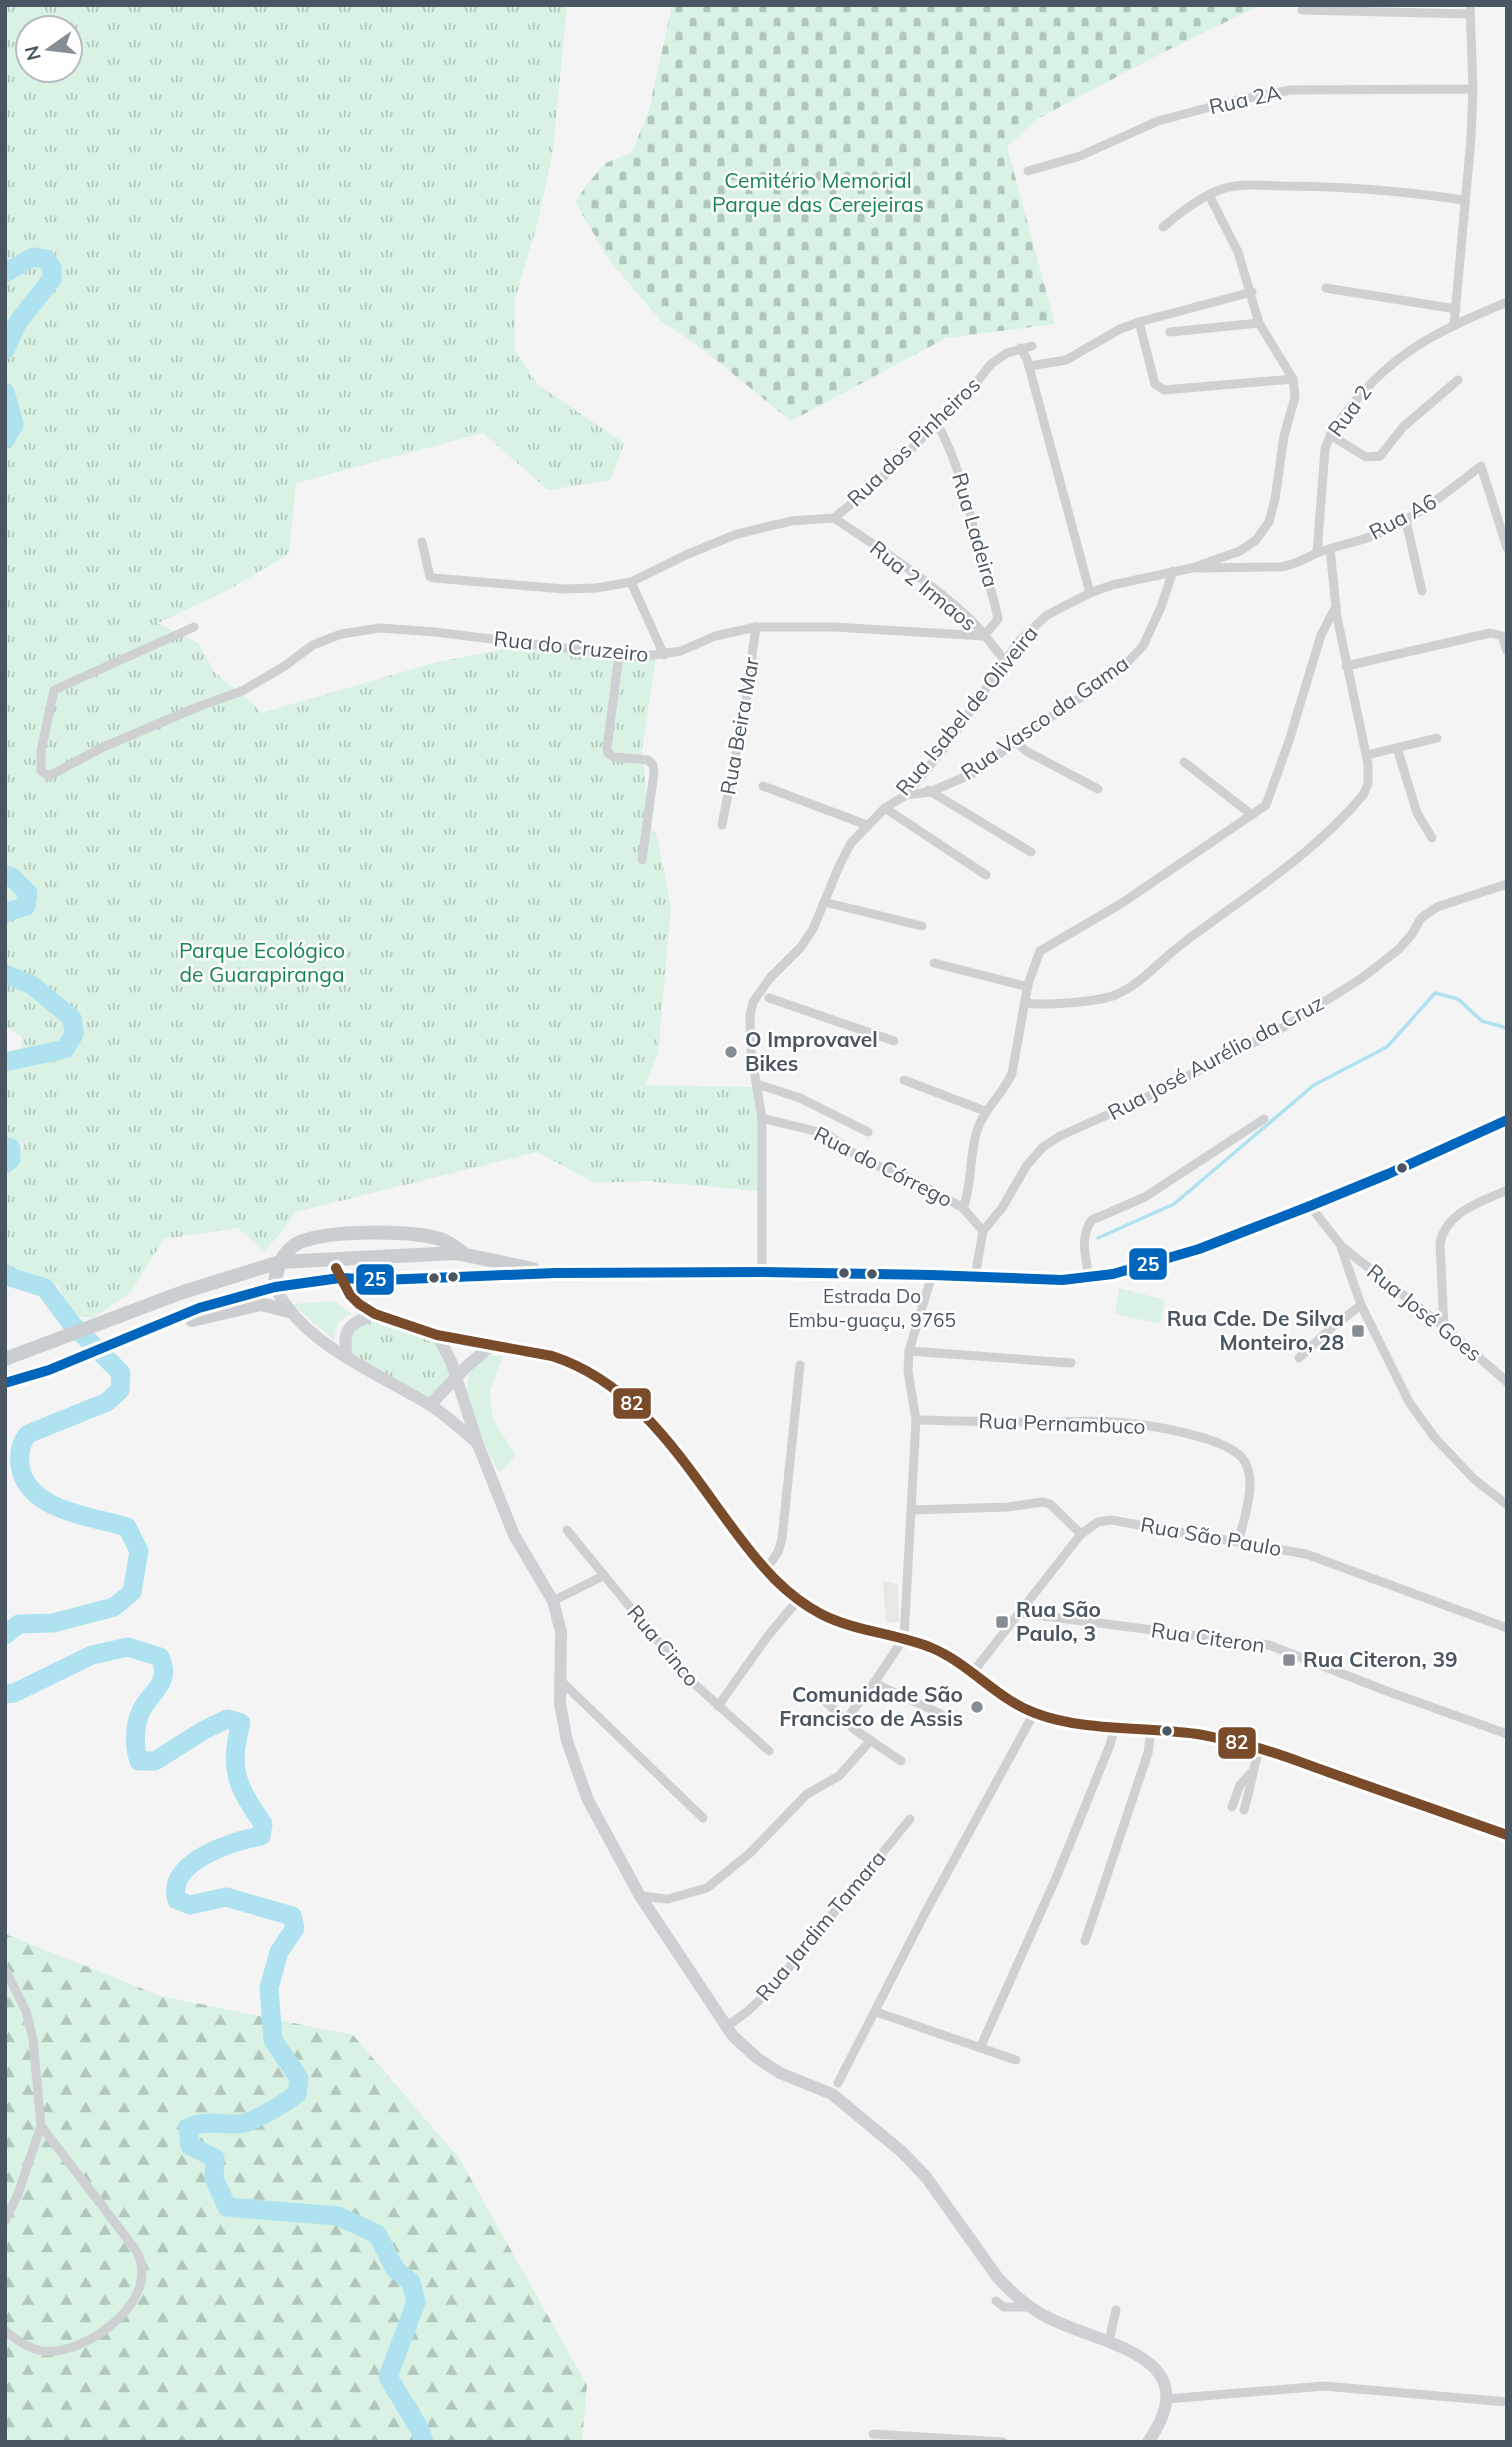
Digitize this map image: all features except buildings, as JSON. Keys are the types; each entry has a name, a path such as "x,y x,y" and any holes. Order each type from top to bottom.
{"main road":[{"path":"5,1382 49,1370 199,1308 275,1287 340,1278 382,1280 555,1273 762,1272 1062,1280 1089,1278 1135,1269 1186,1253 1388,1174 1507,1120"},
{"path":"275,1287 280,1262 299,1242 355,1234 410,1233 440,1239 477,1258 555,1273"},
{"path":"5,1359 137,1308 238,1273 280,1262 463,1253"},
{"path":"333,1258 340,1278"},
{"path":"153,1327 250,1305 261,1304 289,1311"}],"street":[{"path":"1302,10 1470,10 1473,89 1471,139 1454,325"},
{"name":"Rua 2A","path":"1028,171 1080,156 1158,121 1233,101 1290,90 1473,89"},
{"path":"1163,227 1209,195 1221,189 1240,186 1315,186 1403,191 1464,200"},
{"path":"1139,322 1154,384 1164,390 1293,379 1259,323 1238,252 1209,195"},
{"path":"1326,288 1456,309"},
{"path":"1028,363 1066,360 1120,329 1139,322 1252,292"},
{"name":"Rua 2","path":"1317,553 1323,463 1330,435 1341,418 1375,377 1407,350 1454,325 1507,302"},
{"path":"1170,332 1259,323"},
{"path":"1028,363 1032,346 1020,348 1028,363 1090,593"},
{"name":"Rua dos Pinheiros","path":"422,542 430,577 573,589 631,582 737,534 791,521 834,518 878,482 973,387 991,364 1020,348"},
{"name":"Rua Isabel de Oliveira","path":"763,997 813,929 851,843 885,808 906,795 948,743 1028,631 1047,615 1090,593 1112,585 1192,569 1248,547 1269,523 1284,436 1295,397 1293,379"},
{"path":"1330,435 1366,457 1380,456 1404,427 1458,380"},
{"name":"Rua Ladeira","path":"937,424 963,481 979,552 994,599 998,619 984,636"},
{"name":"Rua A6","path":"1317,553 1369,538 1406,521 1481,466 1507,548"},
{"name":"Rua 2 Irmaos","path":"834,518 890,556 957,608 1005,661"},
{"path":"1406,521 1422,591"},
{"path":"1026,1003 1104,998 1135,985 1180,945 1296,861 1340,819 1367,788 1367,755 1346,666 1330,549"},
{"path":"1192,569 1280,567 1294,565 1317,553"},
{"name":"Rua Vasco da Gama","path":"906,795 930,792 976,772 1116,674 1143,646 1161,607 1173,571"},
{"path":"631,582 664,655"},
{"path":"963,1208 974,1142 985,1111 1006,1087 1012,1073 1028,987 1042,948 1122,903 1266,805 1321,635 1336,606"},
{"name":"Rua do Cruzeiro","path":"194,627 54,690 41,751 41,771 49,776 103,747 242,691 283,667 313,645 341,634 380,628 457,634 638,657 681,651 715,636 756,626 834,626 984,636"},
{"name":"Rua Beira Mar","path":"722,825 745,707 756,626"},
{"path":"1346,666 1490,633 1504,632 1507,651"},
{"path":"619,655 607,748 608,753 614,757 648,760 653,765 642,860"},
{"path":"1367,755 1437,737"},
{"path":"1016,742 1026,751 1098,789"},
{"path":"1396,748 1417,813 1432,838"},
{"path":"1184,762 1252,815"},
{"path":"917,780 930,792 1031,852"},
{"path":"763,786 867,825"},
{"path":"885,808 986,875"},
{"name":"Rua José Aurélio da Cruz","path":"975,1277 983,1231 1002,1208 1027,1165 1043,1147 1060,1136 1145,1098 1284,1027 1362,978 1399,949 1421,918 1437,906 1507,884"},
{"path":"824,902 922,926"},
{"path":"934,963 1028,987"},
{"path":"762,1272 762,1118 750,1016 763,997 894,1041"},
{"path":"904,1080 985,1111"},
{"path":"757,1084 800,1098 868,1132"},
{"name":"Rua do Córrego","path":"762,1118 827,1135 874,1165 900,1172 963,1208 983,1231"},
{"path":"1089,1278 1085,1256 1086,1226 1092,1220 1145,1197 1264,1119"},
{"path":"1444,1327 1440,1244 1442,1233 1457,1215 1507,1190"},
{"path":"1310,1206 1340,1244 1361,1305 1409,1402 1435,1438 1474,1479 1507,1505"},
{"name":"Rua José Goes","path":"1340,1244 1444,1327 1507,1382"},
{"path":"844,1722 904,1638 916,1420 908,1371 909,1351 932,1275"},
{"path":"340,1278 359,1304 374,1314 437,1335 561,1359 599,1377 634,1403 765,1571 798,1600 832,1620 863,1630 904,1638 948,1655 1016,1704 1034,1713 1062,1721 1206,1736 1260,1748 1507,1835"},
{"path":"275,1287 289,1311 347,1358 430,1405 477,1442"},
{"path":"1299,1358 1361,1305"},
{"path":"347,1358 347,1330 356,1321 374,1314"},
{"path":"437,1335 447,1350 477,1442 514,1535 553,1601 561,1632 560,1704 578,1775 604,1833 640,1896 733,2036 757,2058 780,2073 832,2094 901,2151 926,2177 998,2278 1028,2307 1143,2357 1163,2381 1167,2399 1167,2408 1161,2423 1148,2442"},
{"path":"430,1405 491,1346"},
{"path":"909,1351 1071,1363"},
{"path":"765,1571 778,1552 782,1539 800,1365"},
{"name":"Rua Pernambuco","path":"916,1420 1111,1422 1165,1429 1232,1448 1245,1461 1250,1479 1248,1502 1239,1540"},
{"path":"912,1510 1007,1507 1043,1502 1050,1504 1081,1534"},
{"name":"Rua São Paulo","path":"973,1672 1081,1534 1098,1522 1111,1520 1239,1540 1306,1554 1507,1628"},
{"name":"Rua Cinco","path":"567,1530 689,1679 769,1751"},
{"path":"553,1601 603,1576"},
{"path":"718,1706 767,1637 798,1600"},
{"name":"Rua Citeron","path":"1021,1613 1269,1645 1507,1734"},
{"path":"559,1679 702,1818"},
{"path":"874,1683 941,1714"},
{"path":"826,1702 844,1722 901,1761"},
{"path":"838,2083 923,1917 1034,1713"},
{"path":"980,2048 1056,1878 1110,1745 1115,1726"},
{"path":"1085,1941 1148,1752 1151,1730"},
{"path":"640,1896 668,1899 707,1888 750,1853 807,1794 839,1776 871,1741"},
{"path":"1244,1810 1251,1773 1260,1748"},
{"path":"1233,1807 1240,1785 1251,1773"},
{"name":"Rua Jardim Tamara","path":"726,2026 748,2011 773,1987 910,1819"},
{"path":"5,1969 26,2011 33,2039 41,2126 18,2194 5,2221"},
{"path":"876,2012 1016,2060"},
{"path":"5,2330 25,2344 43,2351 65,2349 80,2343 98,2334 120,2317 136,2298 142,2271 141,2258 135,2249 41,2126"},
{"path":"996,2301 1010,2308 1028,2307"},
{"path":"1109,2341 1116,2310"},
{"path":"1167,2399 1324,2386 1507,2402"},
{"path":"873,2434 1003,2442"}],"shaded area":[{"path":"883,1581 898,1584 899,1622 886,1622"}],"green space":[{"name":"Parque Ecológico de Guarapiranga","path":"5,5 567,5 553,151 537,225 515,299 515,350 538,385 624,443 611,480 548,490 483,433 296,483 289,554 228,590 158,623 198,643 215,673 261,713 437,662 519,646 656,657 642,749 650,825 657,836 671,907 658,1053 645,1085 755,1087 762,1118 758,1191 645,1181 595,1183 537,1152 296,1212 265,1252 238,1228 164,1239 130,1293 93,1318 75,1316 58,1286 14,1271 5,1263 5,1176 20,1160 23,1143 5,1135 5,1074 21,1061 22,1037 5,1026"},
{"name":"Cemitério Memorial Parque das Cerejeiras","path":"672,5 1261,5 1160,54 1039,118 1007,147 1055,324 946,338 791,421 696,344 661,321 610,261 575,202 606,163 632,152 649,110"},
{"path":"1119,1288 1165,1300 1160,1324 1115,1314"},
{"path":"334,1301 352,1314 338,1324 334,1340 292,1304"},
{"path":"376,1316 434,1335 456,1378 429,1405 351,1360 348,1331"},
{"path":"491,1355 503,1356 490,1391 493,1419 516,1456 499,1472 480,1433 469,1402 467,1387 469,1374 476,1364"},
{"path":"5,1934 161,1996 353,2035 459,2158 587,2385 582,2442 5,2442"}],"waterway":[{"path":"5,273 33,257 46,259 52,268 52,279 18,322 5,350"},
{"path":"5,392 14,424 5,440"},
{"path":"5,875 12,877 28,893 26,906 5,913"},
{"path":"5,974 32,985 72,1018 74,1034 65,1049 5,1062"},
{"path":"1098,1238 1174,1204 1314,1085 1387,1047 1435,993 1458,999 1482,1021 1507,1028"},
{"path":"5,1146 11,1148 11,1159 5,1164"},
{"path":"5,1274 45,1288 71,1323 121,1373 120,1390 107,1402 28,1434 20,1456 25,1480 34,1493 62,1509 127,1527 139,1551 132,1592 114,1607 53,1623 19,1624 5,1635"},
{"path":"5,1694 14,1693 92,1655 128,1647 160,1657 163,1666 162,1680 145,1704 137,1723 139,1761 155,1761 227,1719 241,1723 235,1765 241,1787 263,1824 261,1836 219,1848 191,1864 181,1875 176,1887 177,1900 190,1905 226,1897 292,1916 295,1928 279,1952 269,1988 273,2040 299,2078 297,2094 252,2120 238,2124 201,2124 188,2128 190,2146 215,2158 214,2178 227,2207 338,2216 377,2234 395,2269 411,2282 416,2302 388,2377 420,2430 424,2442"}],"transit line":[{"name":"25","path":"5,1383 49,1370 199,1308 275,1287 340,1278 382,1280 555,1273 762,1272 1062,1280 1113,1274 1199,1249 1310,1206 1507,1120"},
{"name":"82","path":"336,1268 350,1295 375,1314 437,1335 552,1356 583,1369 610,1386 635,1406 658,1430 765,1568 785,1589 821,1614 848,1625 932,1648 959,1663 1008,1699 1035,1713 1087,1725 1193,1733 1250,1746 1507,1835"}],"place":[{"name":"O Improvavel Bikes","path":"731,1052"},
{"name":"Estrada Do Embu-guaçu, 9765","path":"872,1274"},
{"name":"Rua Cde. De Silva Monteiro, 28","path":"1358,1331"},
{"name":"Rua São Paulo, 3","path":"1002,1622"},
{"name":"Rua Citeron, 39","path":"1289,1660"},
{"name":"Comunidade São Francisco de Assis","path":"977,1707"}]}
